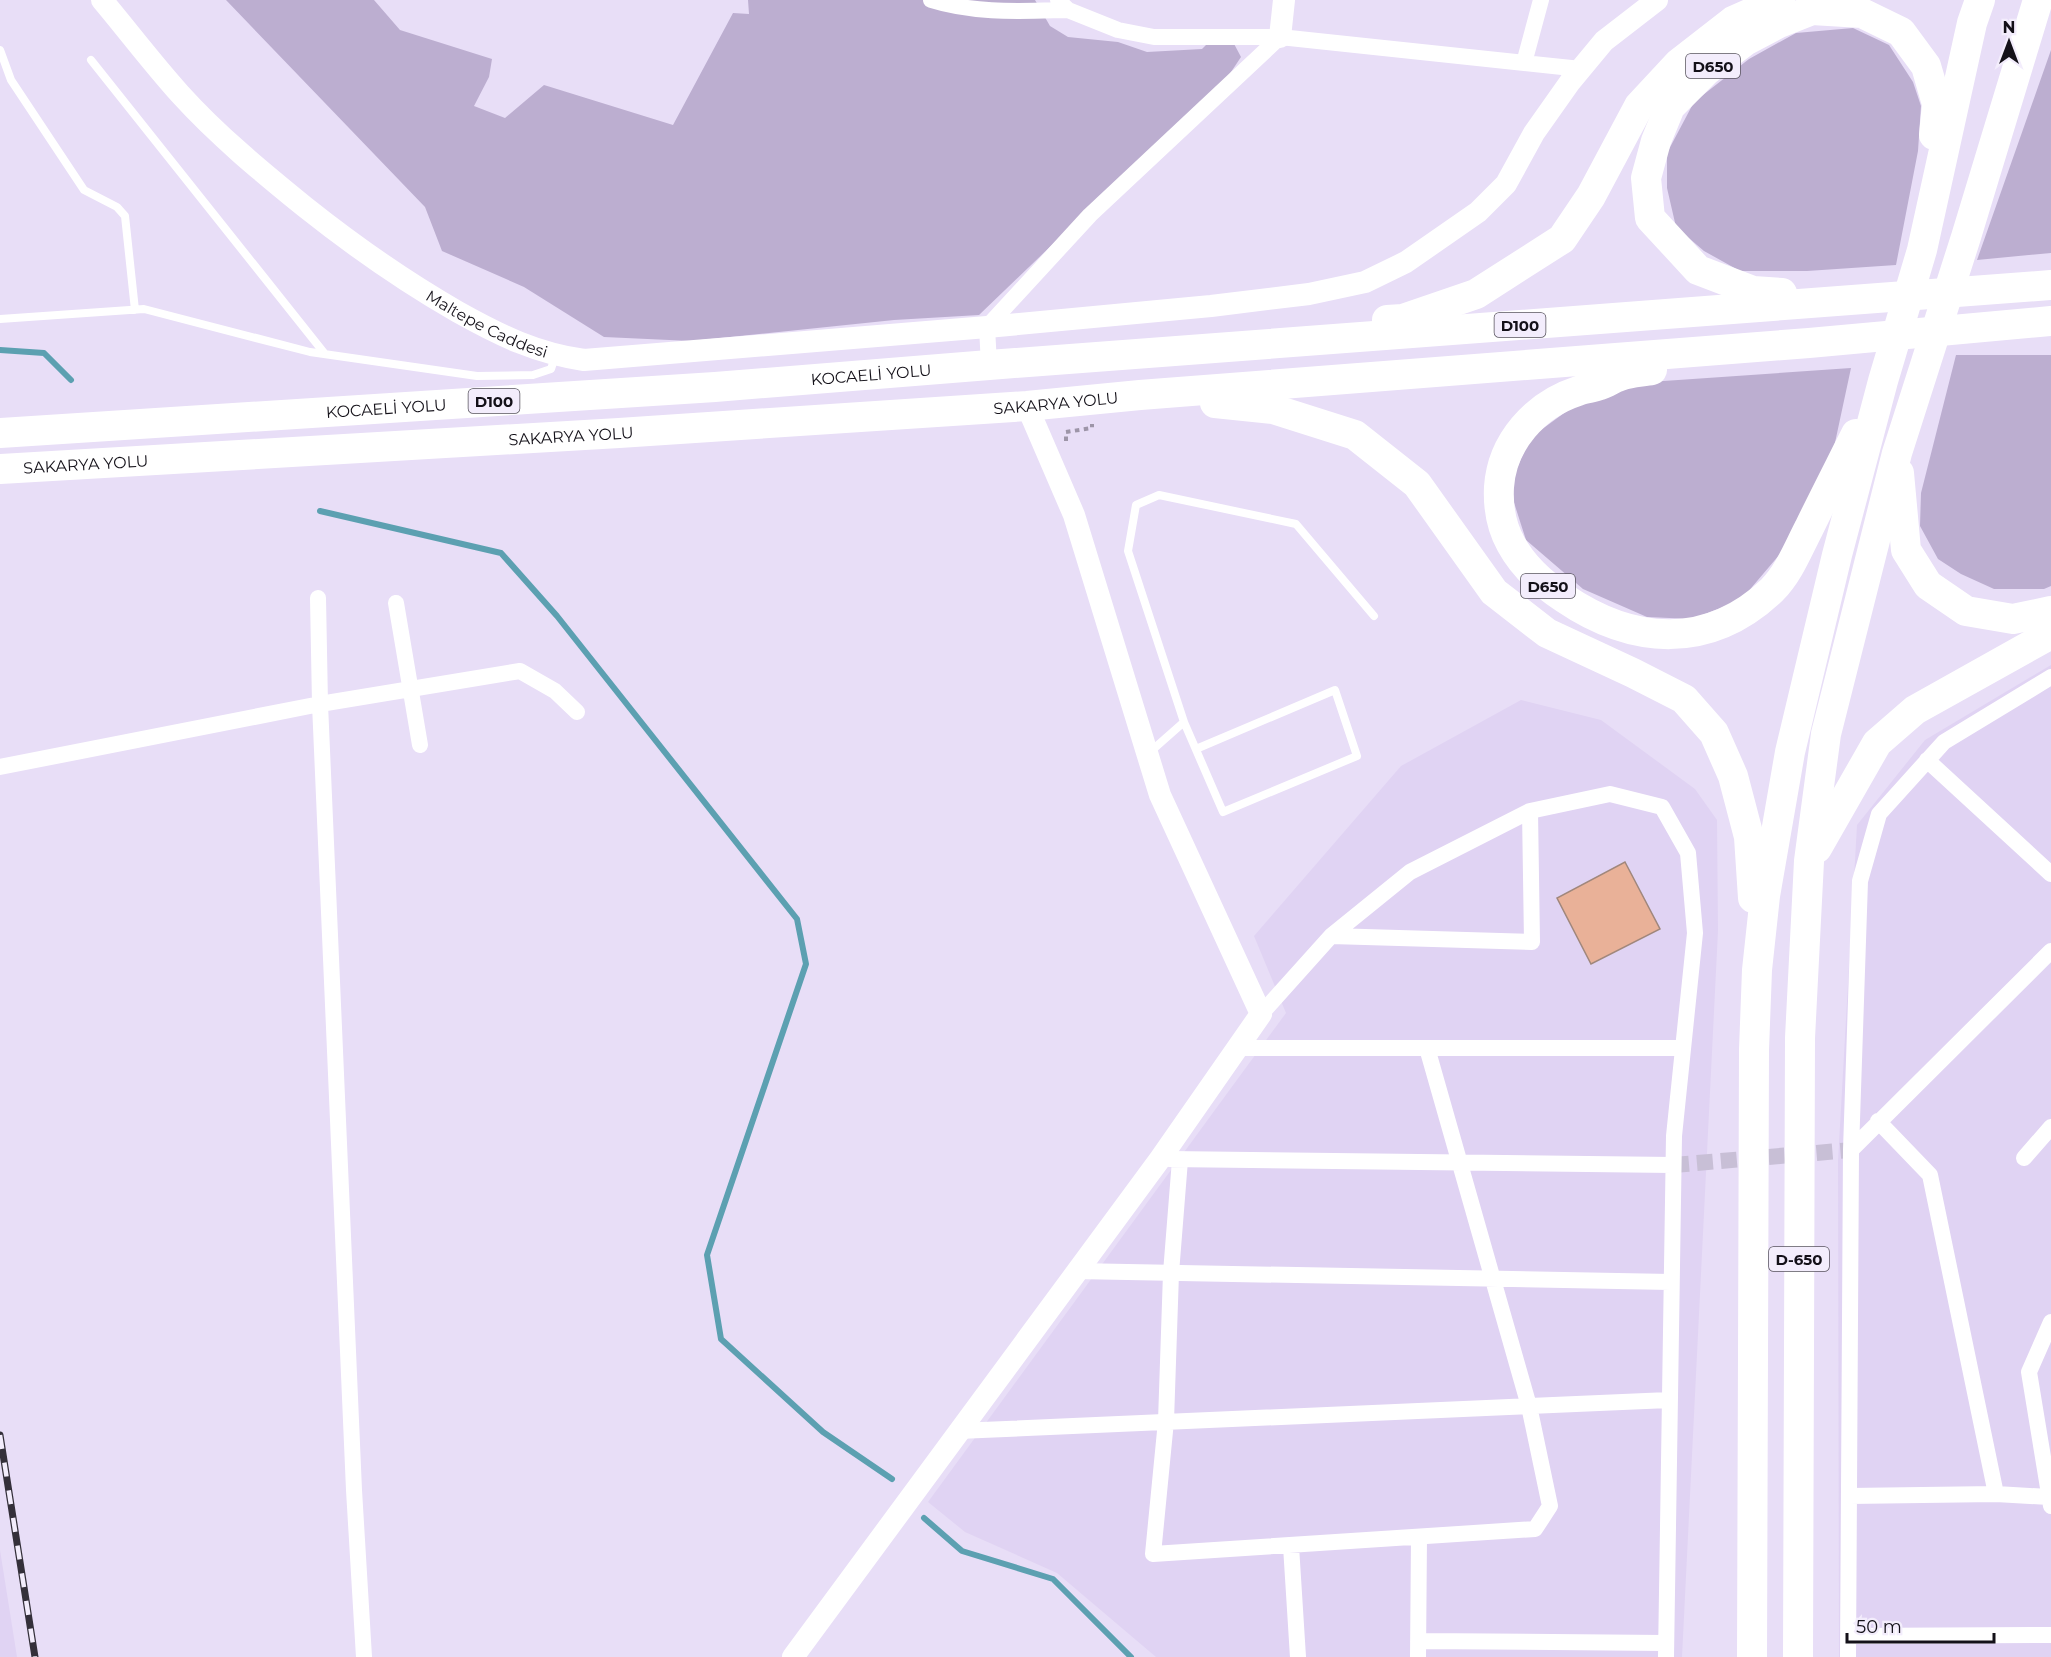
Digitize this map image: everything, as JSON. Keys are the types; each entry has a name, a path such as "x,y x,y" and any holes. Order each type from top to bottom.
{"highway":[{"name":"D650","path":"988,365 1403,319 1476,294 1562,239 1591,196 1639,106 1679,63 1733,21 1780,0"},
{"name":"D650","path":"1757,970 1765,896 1790,752 1837,555 1883,381 1922,250 1972,22 1980,0"},
{"path":"1809,861 1826,734 1897,453 2038,0"},
{"name":"D650","path":"1884,297 1753,291 1698,270 1650,218 1646,178 1656,141 1670,107 1707,70 1745,41 1779,22 1812,10 1862,13 1901,32 1926,66 1936,104 1922,250"},
{"path":"1966,237 2046,30 2051,26"},
{"name":"D100","path":"988,365 2051,285"},
{"path":"1140,395 1809,343 2051,321"},
{"path":"1942,330 2051,339"},
{"name":"D650","path":"1809,343 1621,375 1599,386 1577,391 1556,400 1520,430 1507,451 1500,474 1499,499 1502,522 1511,544 1524,562 1557,594 1594,617 1614,625 1653,634 1672,635 1691,633 1727,620 1759,601 1785,575 1883,381"},
{"name":"KOCAELİ YOLU","path":"0,433 715,387 988,365"},
{"name":"D650","path":"1140,395 1273,409 1355,435 1417,484 1494,592 1547,633 1633,672 1683,699 1714,733 1733,776 1749,837 1757,970"},
{"name":"SAKARYA YOLU","path":"0,468 619,433 1027,406 1140,395"},
{"path":"1897,453 1906,550 1928,585 1966,611 2013,619 2051,611"},
{"path":"1809,861 1877,743 1915,710 2051,634"},
{"name":"D-650","path":"1798,1657 1800,1038 1809,861"},
{"name":"D-650","path":"1752,1657 1754,1050 1757,970"}],"street":[{"name":"Maltepe Caddesi","path":"102,0 181,96 254,166 334,230 415,288 495,333 526,347 556,356 584,360 987,327 1309,294 1365,282 1406,262 1478,212 1506,184 1534,133 1604,41 1657,0"},
{"path":"931,0 950,6 1003,11 1063,5 1118,30 1154,37 1280,38 1581,69"},
{"path":"988,365 987,327 1090,215 1280,38 1284,0"},
{"path":"1524,63 1541,0"},
{"path":"1027,406 1074,515 1160,795 1261,1014"},
{"path":"318,598 320,704 354,1490 364,1657"},
{"path":"396,603 420,745"},
{"path":"0,767 320,704 520,670 555,691 577,712"},
{"path":"1848,1657 1851,1150 1860,881 1879,814 1927,760 1944,742 2051,677"},
{"path":"1927,760 2051,874"},
{"path":"793,1657 1075,1271 1170,1160 1261,1014 1331,936 1410,872 1530,811 1610,794 1662,807 1688,853 1695,933 1674,1136 1665,1650 1418,1649 1419,1537"},
{"path":"1331,936 1532,942 1530,811"},
{"path":"1851,1150 2051,951"},
{"path":"1239,1047 1683,1048"},
{"path":"1170,1160 1172,1273 1166,1421 1153,1554 1535,1529 1550,1506 1529,1406 1427,1048"},
{"path":"1878,1122 1930,1175 1996,1494"},
{"path":"2024,1158 2051,1127"},
{"path":"1170,1160 1673,1165"},
{"path":"1075,1271 1671,1282"},
{"path":"1849,1496 1996,1494 2050,1502 2028,1372 2051,1322"},
{"path":"958,1431 1669,1400"},
{"path":"1291,1546 1298,1657"},
{"path":"1848,1636 2051,1635"}],"lane":[{"path":"0,50 10,81 84,190 117,207 125,216 135,310"},
{"path":"91,60 325,354"},
{"path":"0,319 144,309 310,352 477,376 533,375 551,369 556,356"},
{"path":"1196,749 1335,690 1357,756 1222,812 1184,722 1128,551 1136,505 1159,495 1296,524 1374,616"},
{"path":"1147,754 1184,722"}],"path":[{"path":"1066,435 1066,432 1092,428"}],"shaded area":[{"path":"226,0 374,0 400,30 492,59 489,77 474,106 505,118 544,85 673,125 733,13 749,14 748,0 1035,0 1050,26 1068,37 1118,42 1147,52 1202,49 1210,41 1232,40 1241,57 1229,75 979,315 894,320 691,341 604,337 524,287 442,251 425,207"},
{"path":"1853,28 1889,45 1913,82 1921,106 1918,151 1896,265 1807,271 1740,271 1704,251 1676,227 1667,188 1667,153 1694,102 1749,59 1796,33"},
{"path":"2051,50 2051,253 1977,260"},
{"path":"1956,355 2051,355 2051,586 2044,589 1994,589 1961,574 1938,559 1920,526 1921,493"},
{"path":"1851,368 1833,452 1792,540 1741,600 1692,619 1647,617 1583,589 1526,540 1509,487 1530,438 1571,408 1620,384"},
{"path":"2051,665 2051,1657 1839,1657 1838,1161 1857,825 1925,740"},
{"path":"1521,700 1601,720 1695,789 1717,820 1718,931 1682,1657 1156,1657 1057,1573 965,1532 928,1502 1286,1013 1254,936 1401,766"},
{"path":"0,1550 17,1657 0,1657"}],"building":[{"path":"1625,862 1660,929 1591,964 1557,898"}],"waterway":[{"path":"0,350 44,353 71,380"},
{"path":"320,511 501,553 557,616 797,919 806,964 707,1255 721,1339 823,1432 892,1479"},
{"path":"924,1518 962,1551 1053,1579 1131,1657"}],"tunnel":[{"path":"1673,1165 1851,1150"}],"railway":[{"path":"0,1435 35,1657"}]}
